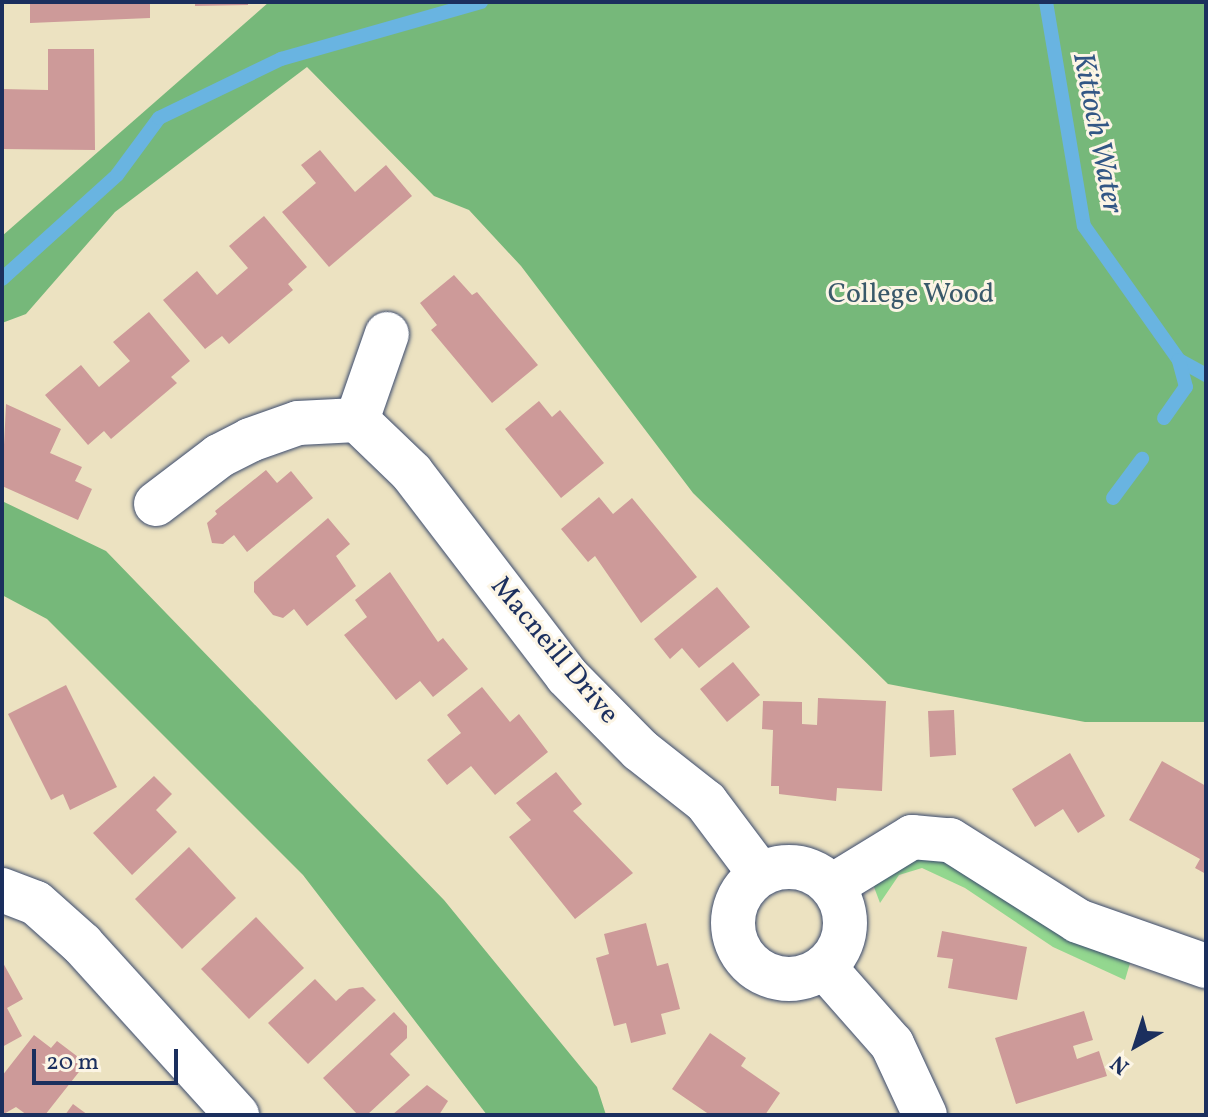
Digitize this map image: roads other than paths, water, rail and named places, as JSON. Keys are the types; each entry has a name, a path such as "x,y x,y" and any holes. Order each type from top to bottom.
{"street":[{"path":"156,504 250,440 298,423 357,420 387,334"},
{"name":"Macneill Drive","path":"357,420 412,473 567,676 640,750 706,802 760,874"},
{"path":"832,886 912,837 950,840 1078,921 1206,966"},
{"path":"799,867 832,886 843,906 845,929 838,951 824,967 800,979 773,977 750,965 736,942 732,916 741,891 760,874 799,867"},
{"path":"2,890 36,903 82,944 222,1110"},
{"path":"824,967 892,1044 925,1115"}],"waterway":[{"path":"2,279 117,175 159,118 281,59 481,2"},
{"name":"Kittoch Water","path":"1046,2 1084,226 1179,360 1206,375"},
{"path":"1164,418 1186,387 1179,360"},
{"path":"1113,498 1142,459"}],"park label":[{"name":"College Wood","path":"911,295"}]}
